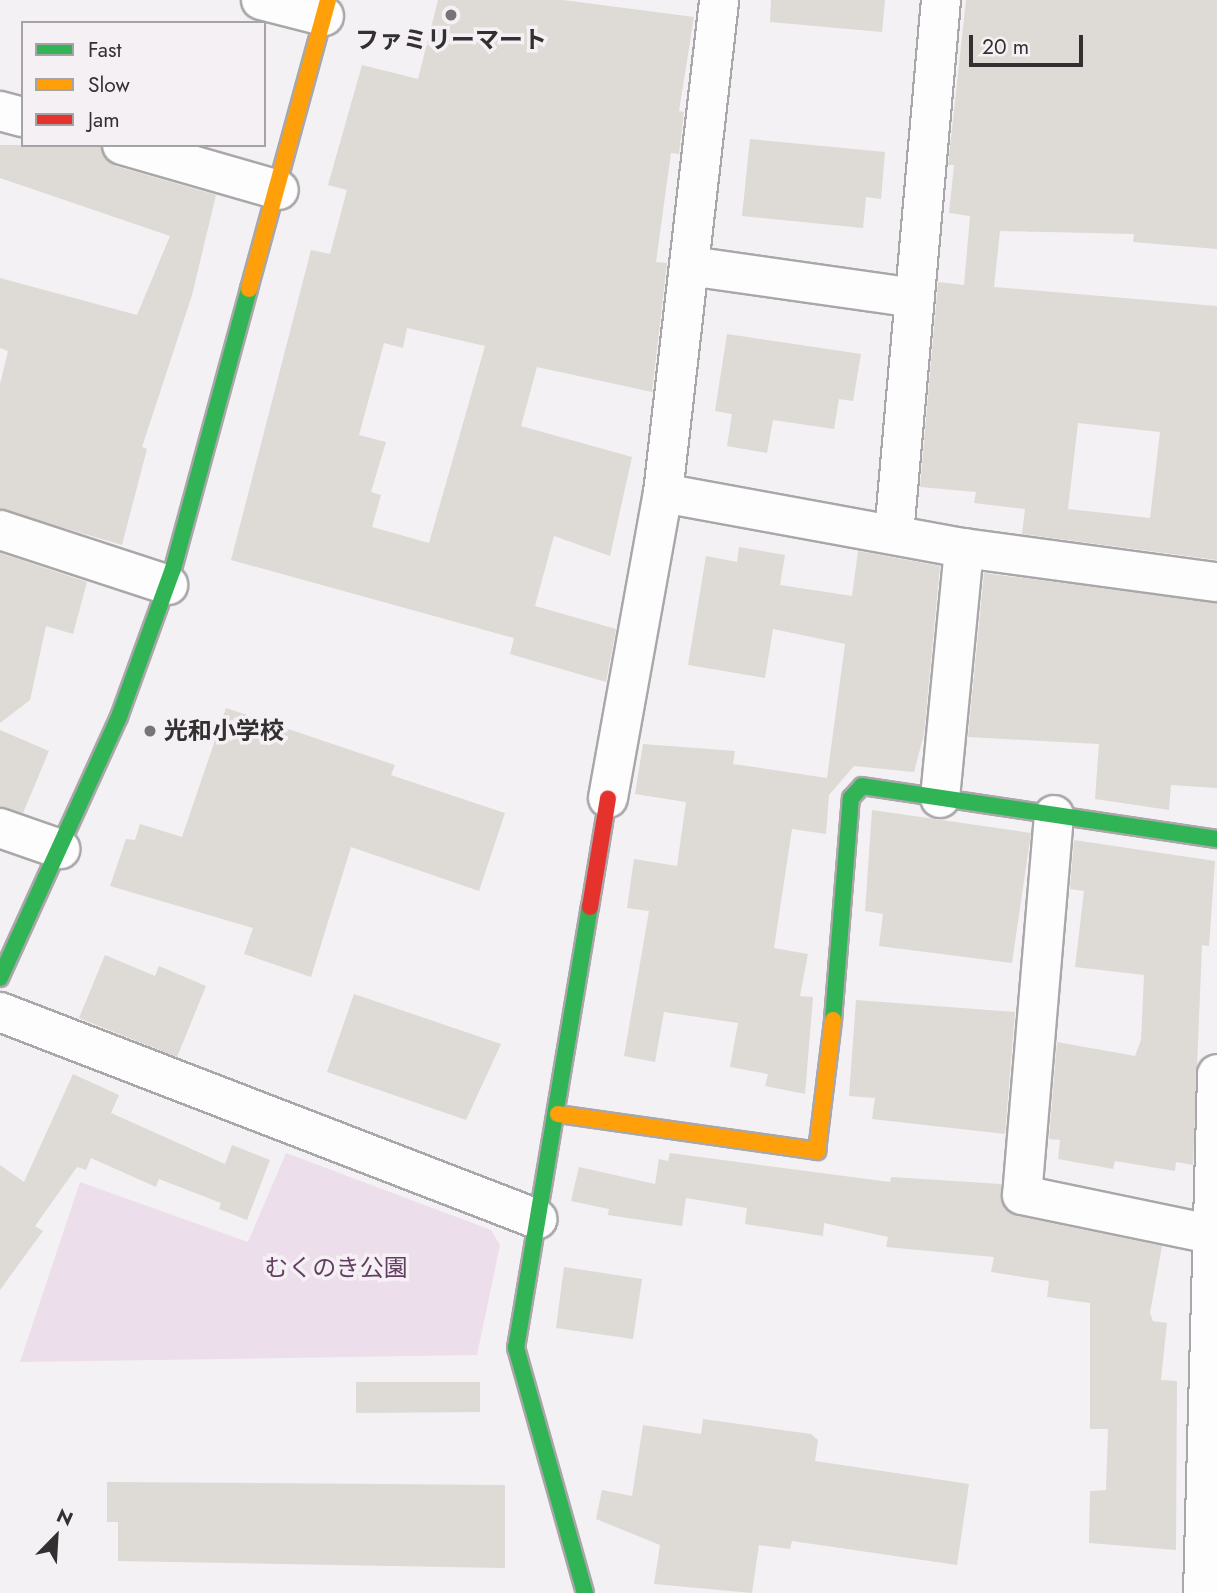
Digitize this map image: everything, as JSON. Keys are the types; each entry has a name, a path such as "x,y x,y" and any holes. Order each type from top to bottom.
{"street":[{"path":"0,978 60,849 167,586 279,190 326,8 261,0"},
{"path":"585,1593 518,1373 517,1317 558,1114 608,798 663,493 719,0"},
{"path":"894,534 941,0"},
{"path":"0,111 21,116"},
{"path":"129,147 279,190"},
{"path":"690,266 914,298"},
{"path":"663,493 964,548 1217,582"},
{"path":"0,530 167,586"},
{"path":"940,798 964,548"},
{"path":"558,1114 817,1151 823,1140 851,798 862,786 1217,839"},
{"path":"1054,815 1022,1195 1211,1234"},
{"path":"0,828 60,849"},
{"path":"0,1012 537,1219"},
{"path":"1203,1593 1217,1074"}],"green space":[{"name":"むくのき公園","path":"286,1153 491,1230 500,1245 477,1355 20,1362 80,1182 248,1242"}],"building":[{"path":"438,0 563,0 694,17 679,111 684,112 679,154 671,153 656,262 667,263 652,392 537,367 521,426 632,457 610,556 554,536 535,606 616,629 606,682 510,654 514,638 231,560 311,250 330,254 347,190 328,185 362,65 418,79","holes":["407,328 485,346 429,543 372,527 381,495 371,492 386,442 359,435 384,343 403,348"]},
{"path":"771,0 885,0 882,32 770,22"},
{"path":"966,0 1217,0 1217,249 1133,242 1134,234 1000,231 994,287 1217,306 1217,560 1022,534 1025,509 974,503 976,492 920,487 938,282 964,285 970,216 949,213 954,165 948,165","holes":["1078,423 1160,432 1150,518 1068,509"]},
{"path":"750,139 885,152 881,199 866,197 863,228 742,216"},
{"path":"0,145 102,147 115,166 216,195 192,295 142,447 147,449 122,545 0,509 0,384 8,351 0,348 0,278 137,315 170,236 0,178"},
{"path":"727,334 861,354 853,401 839,399 834,429 773,420 767,453 727,446 732,414 715,411"},
{"path":"739,547 785,555 780,585 852,596 858,551 940,566 924,734 914,772 854,766 829,795 826,834 792,829 774,948 808,954 800,996 813,997 805,1094 765,1086 768,1074 730,1067 738,1023 664,1012 655,1062 624,1056 649,911 627,908 634,859 677,866 686,802 635,794 643,744 735,751 733,764 827,778 845,644 773,629 765,678 688,665 706,556 737,562"},
{"path":"0,553 87,582 73,634 46,626 30,700 0,723"},
{"path":"984,573 1217,603 1217,788 1171,785 1169,810 1095,799 1099,744 968,737"},
{"path":"226,708 395,765 391,775 505,813 479,891 351,847 311,977 244,954 253,928 110,886 126,839 135,840 140,824 182,837"},
{"path":"0,730 49,751 23,813 0,807"},
{"path":"872,810 1031,833 1012,963 879,946 883,914 865,911"},
{"path":"1074,840 1215,861 1209,946 1202,945 1193,1165 1176,1162 1175,1171 1115,1161 1113,1169 1058,1159 1060,1140 1049,1139 1057,1042 1135,1056 1141,1040 1144,975 1075,967 1084,891 1070,889"},
{"path":"105,955 155,976 159,966 206,986 177,1057 79,1018"},
{"path":"354,994 501,1044 466,1120 327,1072"},
{"path":"856,1000 1015,1012 1005,1134 872,1119 875,1098 849,1096"},
{"path":"73,1074 119,1095 111,1113 225,1164 232,1145 270,1160 247,1220 219,1209 221,1203 159,1179 156,1187 91,1158 86,1170 77,1167 35,1226 43,1231 0,1290 0,1165 24,1182"},
{"path":"670,1153 890,1182 891,1177 1001,1184 1002,1204 1017,1216 1162,1246 1150,1313 1153,1321 1167,1323 1161,1380 1177,1381 1176,1550 1089,1543 1090,1491 1106,1490 1108,1429 1090,1429 1090,1303 1047,1297 1049,1281 991,1272 994,1257 886,1247 888,1237 824,1223 823,1236 745,1224 747,1208 686,1198 682,1226 608,1215 609,1209 571,1201 579,1167 655,1184 659,1159 668,1161"},
{"path":"564,1267 642,1279 633,1339 556,1328"},
{"path":"356,1382 480,1382 480,1412 356,1413"},
{"path":"703,1419 811,1434 818,1440 815,1461 969,1484 957,1565 792,1541 790,1549 759,1545 752,1593 654,1584 660,1545 596,1519 602,1490 632,1496 643,1425 701,1434"},
{"path":"107,1482 505,1485 505,1568 118,1561 118,1522 107,1522"}],"traffic: fast":[{"path":"0,978 119,717 173,569 249,289"},
{"path":"833,1020 851,798 862,786 1217,839"},
{"path":"585,1593 516,1348 590,907"}],"traffic: slow":[{"path":"249,289 328,0"},
{"path":"558,1114 817,1151 833,1020"}],"traffic: jam":[{"path":"590,907 608,798"}],"place":[{"name":"ファミリーマート","path":"451,15"},
{"name":"光和小学校","path":"150,731"}]}
